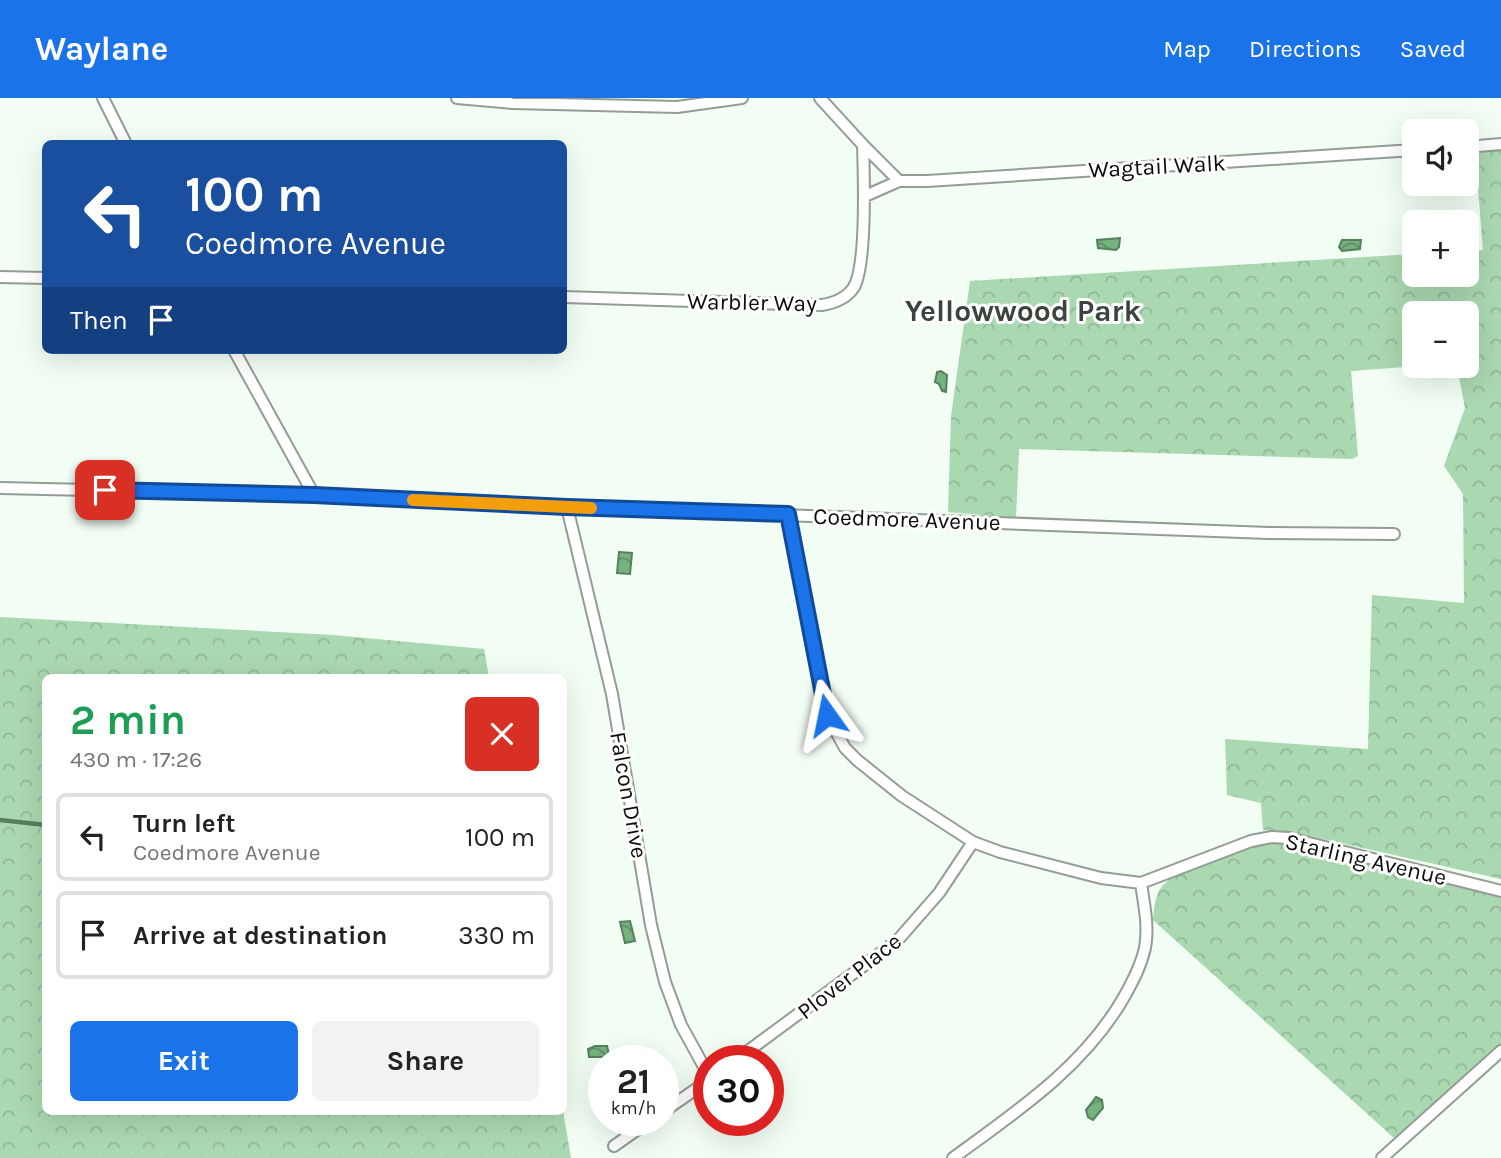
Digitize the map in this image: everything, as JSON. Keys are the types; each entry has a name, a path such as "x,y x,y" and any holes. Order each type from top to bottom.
{"street":[{"path":"103,98 124,140"},
{"path":"457,98 512,103 677,107 742,98"},
{"path":"820,98 900,181"},
{"path":"1479,146 1501,144"},
{"name":"Warbler Way","path":"567,297 831,304 849,293 859,274 865,196 863,145"},
{"name":"Wagtail Walk","path":"865,196 900,181 1402,151"},
{"path":"0,277 42,278"},
{"path":"236,354 314,495"},
{"name":"Coedmore Avenue","path":"0,488 314,495 1269,533 1394,534"},
{"name":"Falcon Drive","path":"567,507 612,694 651,925 665,982 681,1025 693,1048"},
{"name":"Starling Avenue","path":"788,514 827,715 836,735 857,760 902,796 973,842 1000,852 1101,878 1141,883 1235,846 1272,837 1289,838 1501,891"},
{"name":"Plover Place","path":"756,1045 897,942 939,893 973,842"},
{"path":"953,1158 1024,1106 1073,1065 1114,1015 1138,973 1145,949 1147,921 1141,883"},
{"path":"1382,1158 1501,1051"},
{"path":"614,1146 628,1136"}],"green space":[{"path":"1501,148 1501,879 1314,837 1263,830 1261,803 1227,795 1225,739 1368,749 1372,595 1464,603 1463,494 1444,466 1465,408 1459,378 1479,378 1479,301 1402,301 1402,367 1351,371 1358,456 1352,459 1019,449 1016,518 948,512 951,416 970,281 1402,255 1402,287 1479,287 1479,250 1483,250 1479,196 1479,151"},
{"path":"0,617 333,635 484,649 488,674 42,674 42,1115 564,1115 571,1158 0,1158"},
{"path":"1284,843 1325,851 1501,892 1501,1044 1394,1138 1153,920 1159,892 1170,879 1252,846"}],"water":[{"path":"1120,238 1116,250 1098,248 1097,240"},
{"path":"1342,240 1361,240 1360,249 1342,251 1339,247"},
{"path":"941,371 947,375 946,392 935,382 937,372"},
{"path":"619,552 632,553 630,574 617,573"},
{"path":"630,921 635,941 625,943 620,922"},
{"path":"1096,1097 1102,1100 1103,1108 1093,1120 1088,1117 1086,1110"}],"waterway":[{"path":"0,820 42,825"}],"slow traffic":[{"path":"413,500 591,508"}],"district":[{"name":"Yellowwood Park","path":"1023,311"}],"route":[{"path":"105,490 314,495 788,514 827,715"}]}
